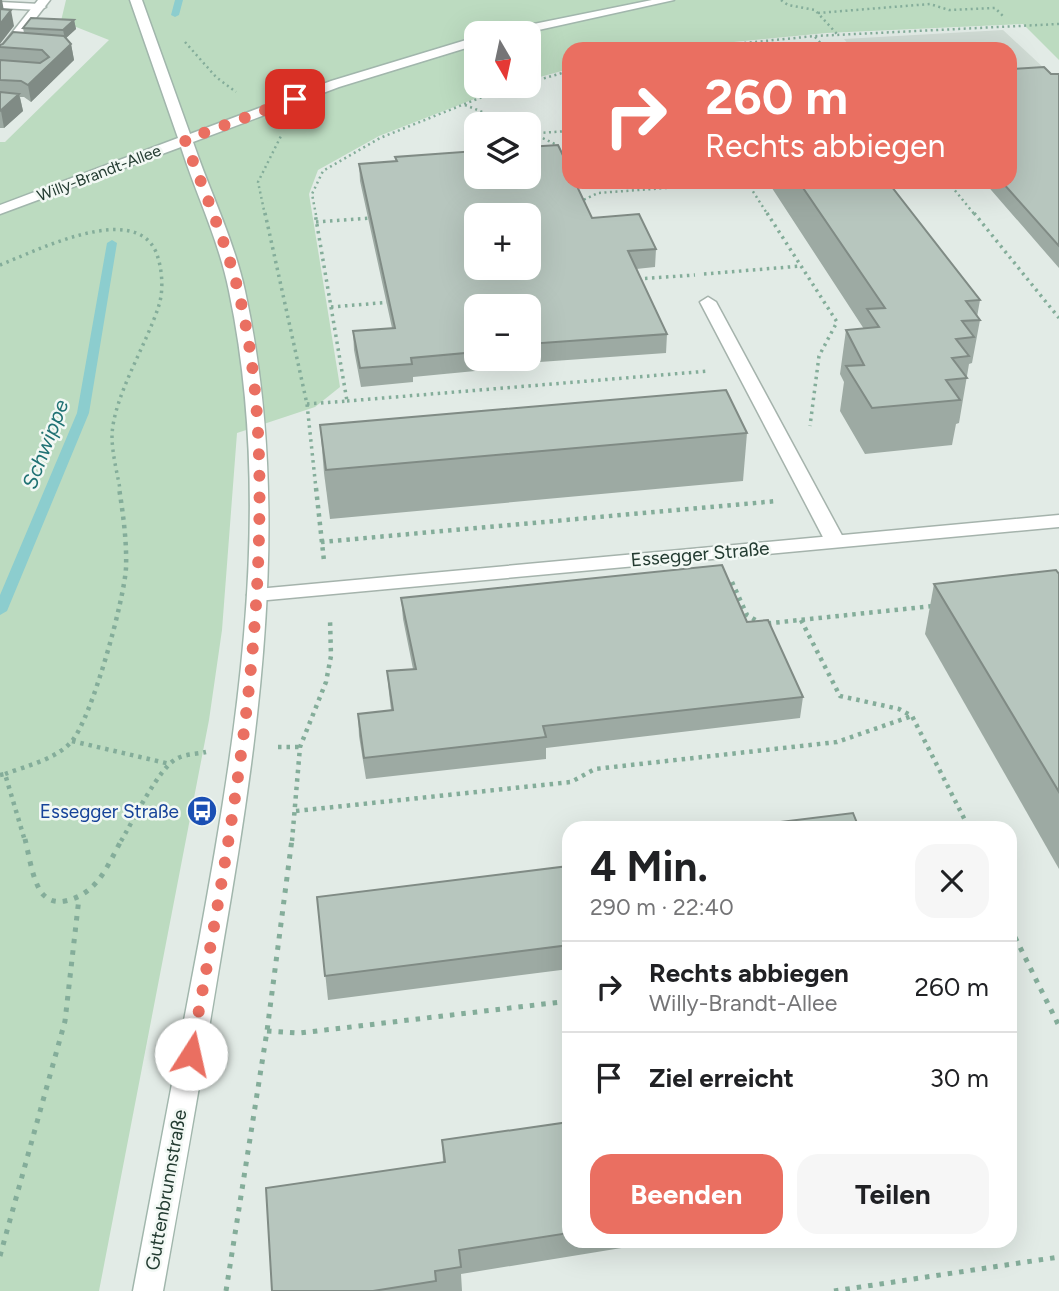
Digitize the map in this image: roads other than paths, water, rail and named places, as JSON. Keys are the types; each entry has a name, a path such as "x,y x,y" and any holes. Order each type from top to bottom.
{"street":[{"name":"Guttenbrunnstraße","path":"136,0 222,237 238,290 253,381 259,446 257,595 242,748 228,853 148,1291"},
{"path":"541,26 668,0"},
{"path":"0,5 42,3"},
{"path":"0,56 42,3"},
{"path":"12,42 26,43"},
{"name":"Willy-Brandt-Allee","path":"0,210 335,84 464,45"},
{"path":"708,302 746,368 835,541"},
{"name":"Essegger Straße","path":"257,595 1059,521"}],"waterway":[{"name":"Schwippe","path":"175,15 179,0"},
{"name":"Schwippe","path":"0,611 83,413 112,243"}],"place":[{"name":"Essegger Straße","path":"202,811"}]}
